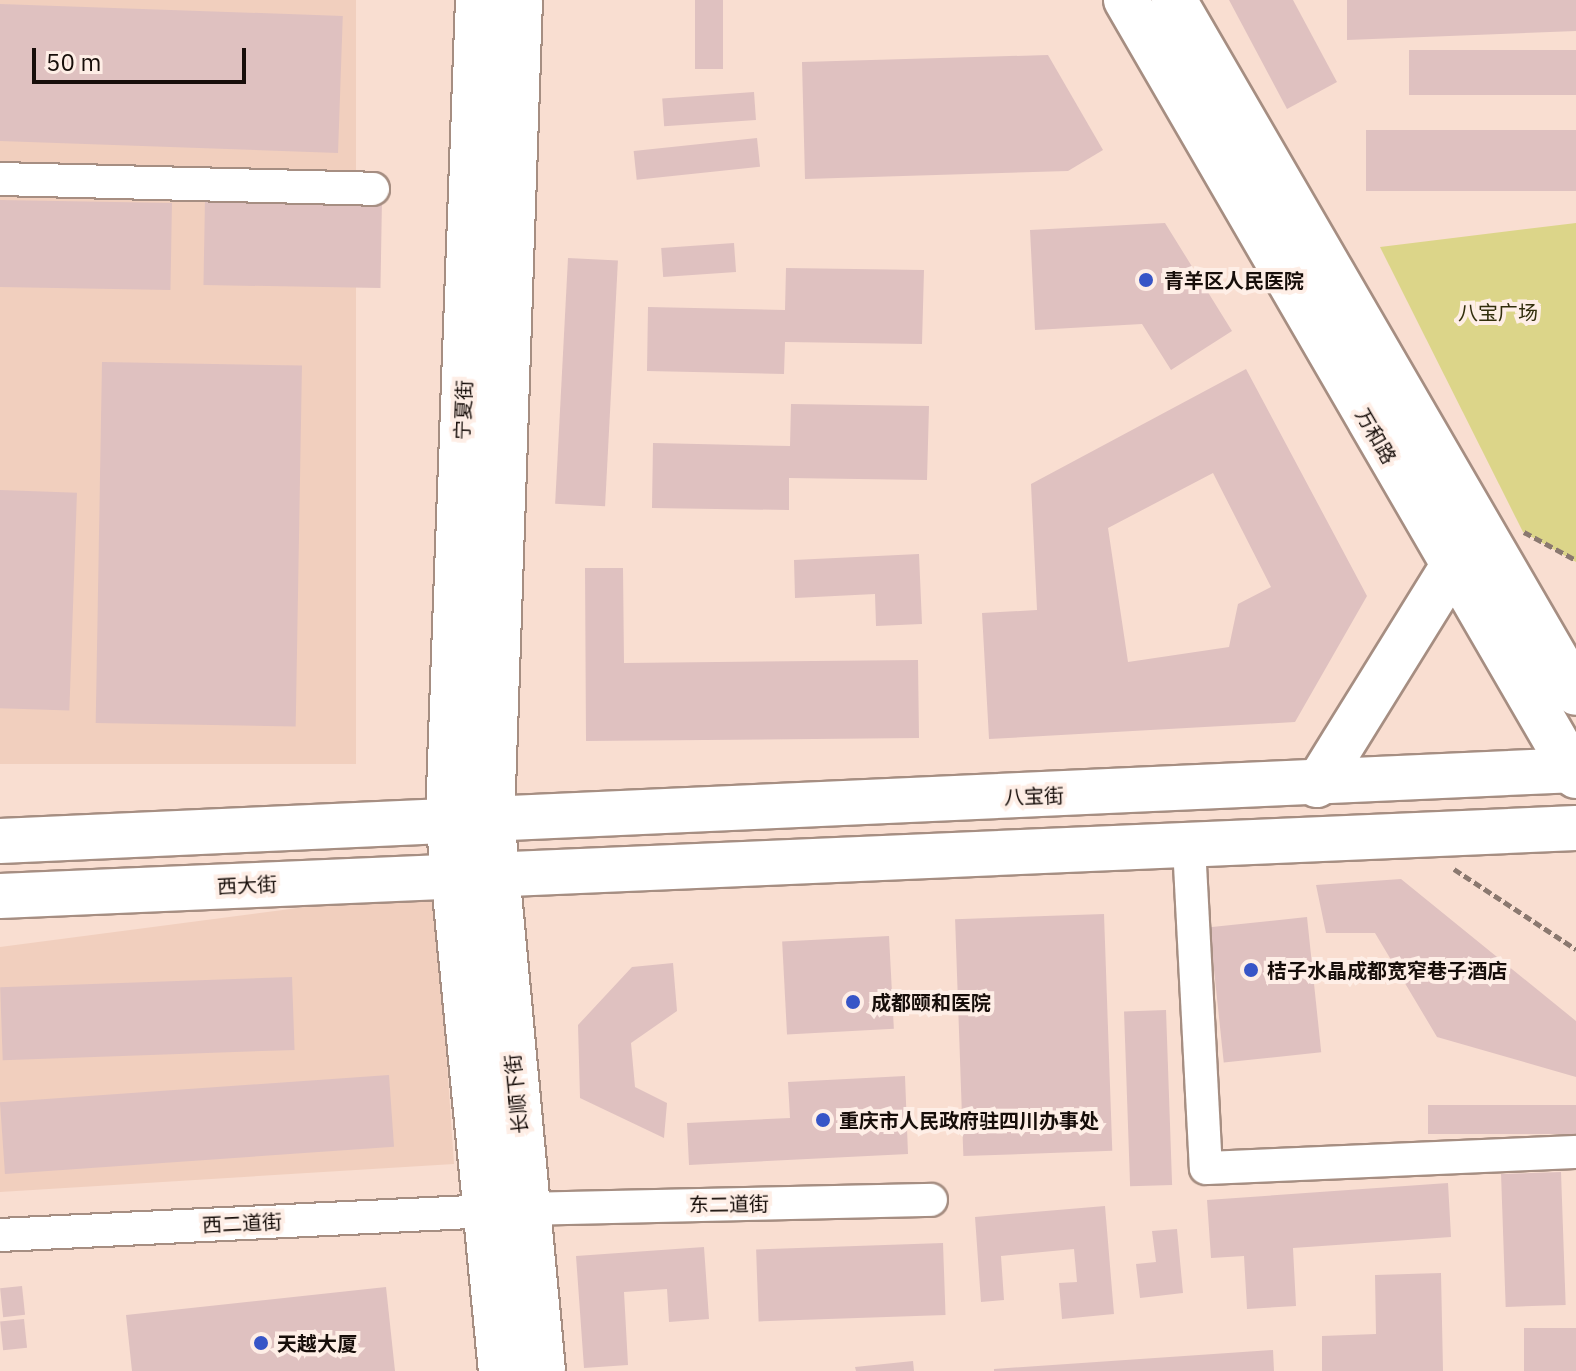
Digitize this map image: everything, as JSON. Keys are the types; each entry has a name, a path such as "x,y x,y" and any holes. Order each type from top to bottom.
{"main road":[{"name":"宁夏街","path":"448,819 478,0"},
{"path":"0,841 492,817 520,0"},
{"name":"万和路","path":"1106,0 1179,94"},
{"name":"万和路","path":"1126,0 1452,567 1575,772"},
{"path":"1174,0 1576,693"},
{"path":"1186,0 1215,70"},
{"path":"1317,785 1452,567"},
{"name":"八宝街","path":"492,817 1575,772"},
{"name":"长顺下街","path":"492,817 473,874 483,1211 501,1371"},
{"name":"长顺下街","path":"448,819 473,874 527,1209 543,1371"},
{"path":"473,874 1576,828"},
{"name":"西大街","path":"0,896 473,874"}],"street":[{"path":"0,179 373,189"},
{"path":"1189,846 1206,1168 1576,1152"},
{"name":"东二道街","path":"527,1209 931,1200"},
{"name":"西二道街","path":"0,1235 483,1211"}],"path":[{"path":"1407,837 1576,949"}],"shaded area":[{"path":"0,0 356,0 356,764 0,764"},
{"path":"435,890 454,1164 0,1192 0,947"}],"green space":[{"name":"八宝广场","path":"1576,223 1576,562 1523,532 1380,247"}],"building":[{"path":"695,0 723,0 723,69 695,69"},
{"path":"1229,0 1293,0 1337,82 1287,109"},
{"path":"1347,0 1576,0 1576,31 1347,40"},
{"path":"0,4 343,16 338,153 0,141"},
{"path":"1409,50 1576,50 1576,95 1409,95"},
{"path":"1048,55 1103,150 1068,171 805,179 802,62"},
{"path":"754,92 756,120 664,126 662,98"},
{"path":"1366,130 1576,130 1576,191 1366,191"},
{"path":"757,138 760,167 637,180 634,151"},
{"path":"205,198 382,201 380,288 203,285"},
{"path":"0,200 172,203 170,290 0,287"},
{"name":"青羊区人民医院","path":"1165,223 1232,331 1171,370 1142,324 1035,330 1030,230"},
{"path":"734,243 736,272 663,277 661,248"},
{"path":"568,258 618,261 605,506 555,504"},
{"path":"786,268 924,270 922,344 785,342 784,374 647,371 648,307 785,310"},
{"path":"102,362 302,365 296,726 96,723"},
{"path":"1246,369 1367,596 1295,722 989,739 982,613 1037,610 1031,484","holes":["1213,473 1271,587 1238,604 1229,647 1128,662 1108,528"]},
{"path":"791,404 929,406 927,480 789,478 789,510 652,508 653,443 790,446"},
{"path":"0,490 77,493 69,711 0,708"},
{"path":"919,554 922,624 876,626 875,594 795,598 794,560"},
{"path":"585,568 623,568 624,663 918,660 919,738 586,741"},
{"path":"1401,879 1576,1021 1576,1077 1437,1037 1375,933 1326,933 1316,885"},
{"path":"1104,914 1112,1151 963,1156 955,919"},
{"path":"1307,917 1321,1052 1224,1062 1210,927"},
{"path":"889,936 894,1029 787,1034 782,942"},
{"path":"673,963 677,1011 631,1043 635,1087 667,1103 664,1138 580,1098 578,1025 632,967"},
{"path":"292,977 295,1050 3,1060 0,987"},
{"path":"1166,1010 1172,1185 1130,1186 1124,1011"},
{"path":"389,1075 394,1147 5,1174 0,1102"},
{"name":"重庆市人民政府驻四川办事处","path":"905,1076 908,1154 689,1165 687,1123 790,1118 788,1082"},
{"path":"1428,1105 1576,1105 1576,1134 1428,1134"},
{"path":"1561,1172 1566,1305 1506,1307 1501,1174"},
{"path":"1448,1183 1451,1237 1293,1248 1296,1306 1247,1309 1244,1256 1211,1258 1207,1200"},
{"path":"1105,1206 1114,1314 1062,1319 1059,1283 1077,1282 1074,1249 1001,1256 1004,1300 981,1302 975,1217"},
{"path":"1177,1229 1183,1293 1140,1298 1136,1264 1156,1262 1152,1231"},
{"path":"943,1243 946,1315 759,1321 756,1250"},
{"path":"704,1247 709,1319 669,1322 667,1289 624,1292 628,1365 584,1368 576,1256"},
{"path":"1441,1273 1443,1371 1322,1371 1322,1336 1376,1334 1375,1275"},
{"path":"22,1286 25,1315 3,1317 0,1288"},
{"name":"天越大厦","path":"386,1287 395,1371 132,1371 126,1315"},
{"path":"24,1319 27,1348 3,1350 0,1322"},
{"path":"1524,1328 1576,1328 1576,1371 1524,1371"},
{"path":"1273,1350 1274,1371 994,1371 994,1369"},
{"path":"913,1361 914,1371 856,1371 855,1367"}],"place":[{"name":"青羊区人民医院","path":"1146,280"},
{"name":"桔子水晶成都宽窄巷子酒店","path":"1251,970"},
{"name":"成都颐和医院","path":"853,1002"},
{"name":"重庆市人民政府驻四川办事处","path":"823,1120"},
{"name":"天越大厦","path":"261,1343"}]}
